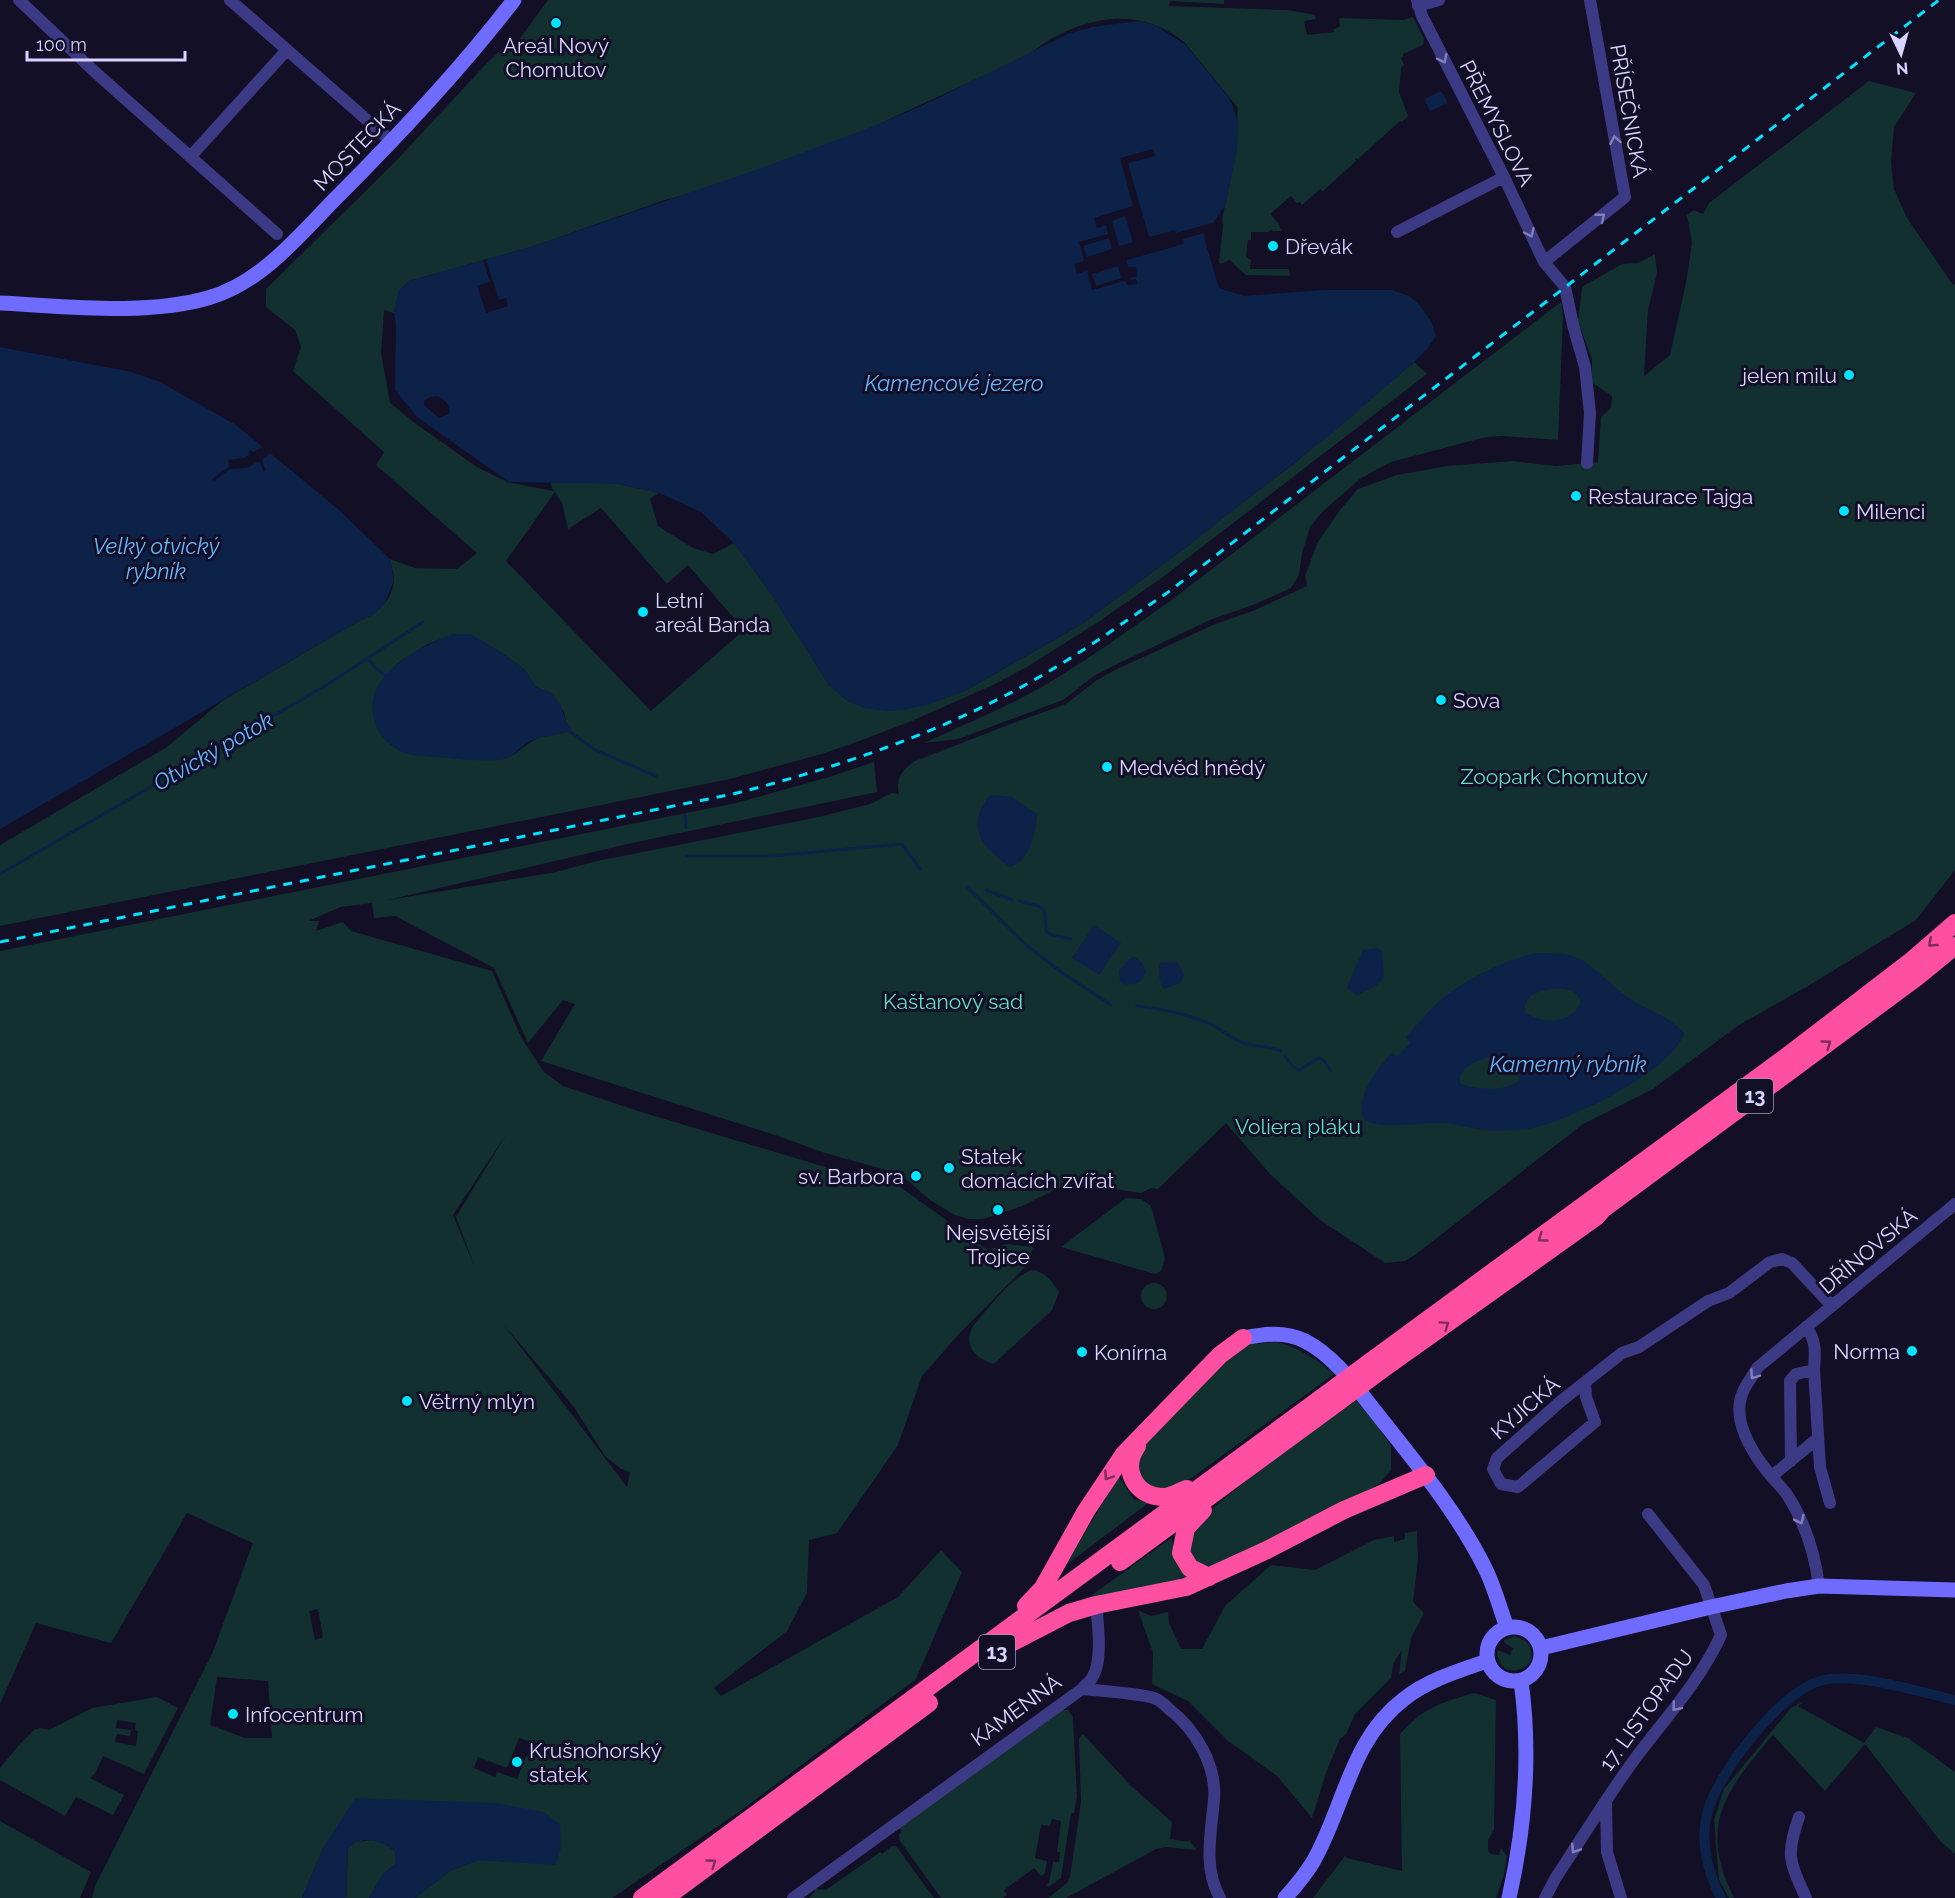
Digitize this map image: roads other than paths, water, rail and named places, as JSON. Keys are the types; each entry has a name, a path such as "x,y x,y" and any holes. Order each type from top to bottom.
{"highway":[{"name":"13","path":"642,1898 1238,1474 1325,1404 1910,962 1955,923"},
{"name":"13","path":"1375,1366 1596,1218 1603,1209 1917,977 1955,946"},
{"path":"1002,1641 1043,1588 1110,1473 1124,1454 1220,1355 1243,1338"},
{"name":"13","path":"665,1898 1210,1479 1325,1404"},
{"path":"1146,1432 1132,1453 1129,1466 1135,1484 1142,1491 1166,1497 1210,1479"},
{"path":"1209,1577 1190,1568 1181,1552 1186,1528 1238,1474"},
{"path":"1002,1641 1069,1613 1096,1605 1186,1587 1344,1510 1426,1475"}],"street":[{"path":"19,0 95,72 277,234"},
{"path":"230,0 391,141"},
{"name":"MOSTECKÁ","path":"0,303 137,307 189,302 210,297 240,284 260,271 285,249 391,141 514,0"},
{"path":"1417,3 1438,0"},
{"name":"PŘÍSEČNICKÁ","path":"1544,262 1625,197 1590,0"},
{"name":"PŘEMYSLOVA","path":"1417,3 1544,262 1566,287 1573,325 1585,367 1590,413 1587,463"},
{"path":"191,156 286,51"},
{"path":"1397,232 1504,177"},
{"name":"DŘÍNOVSKÁ","path":"1820,1586 1814,1556 1803,1525 1787,1494 1747,1443 1739,1416 1742,1393 1757,1368 1955,1204"},
{"name":"KYJICKÁ","path":"1585,1382 1586,1397 1595,1422 1518,1487 1501,1484 1493,1469 1497,1458 1585,1382 1622,1353 1639,1347 1708,1301 1728,1293 1770,1262 1782,1259 1792,1263 1832,1306"},
{"path":"1801,1331 1813,1336 1815,1347 1817,1439 1820,1467 1830,1503"},
{"path":"1243,1338 1272,1334 1288,1335 1304,1341 1334,1363 1426,1475 1451,1511 1486,1569 1507,1628"},
{"path":"1791,1461 1790,1381 1796,1374 1814,1370"},
{"path":"1772,1476 1817,1439"},
{"path":"1648,1514 1704,1584 1711,1607"},
{"name":"17. LISTOPADU","path":"1541,1648 1711,1607 1820,1586 1955,1590"},
{"path":"1082,1689 1093,1678 1097,1665 1099,1636 1096,1605"},
{"name":"17. LISTOPADU","path":"1545,1898 1555,1879 1637,1757 1691,1689 1710,1659 1720,1635 1711,1607"},
{"path":"1507,1628 1524,1629 1538,1640 1541,1648 1540,1665 1535,1672 1521,1681 1504,1680 1491,1669 1487,1661 1488,1644 1493,1637 1507,1628"},
{"path":"1285,1898 1313,1862 1358,1755 1386,1714 1427,1684 1487,1661"},
{"path":"1509,1898 1519,1850 1524,1809 1526,1715 1521,1681"},
{"name":"KAMENNÁ","path":"793,1898 1082,1689 1156,1699 1183,1720 1198,1740 1213,1781 1211,1880 1220,1898"},
{"path":"1606,1802 1607,1852 1621,1898"},
{"path":"1799,1817 1790,1843 1790,1858 1806,1898"}],"water":[{"name":"Kamencové jezero","path":"1138,21 1155,25 1186,45 1230,99 1238,122 1237,151 1225,206 1214,222 1216,229 1204,233 1219,288 1244,296 1324,290 1392,290 1409,296 1418,303 1431,321 1436,336 1414,362 1336,430 1189,545 1082,624 965,691 930,704 904,710 887,711 865,708 848,701 829,685 772,595 734,543 701,512 659,493 618,484 509,482 417,417 395,390 396,324 394,313 399,291 409,281 534,246 753,171 869,128 919,107 1068,34 1092,27","holes":["437,396 445,401 449,411 449,414 439,418 424,405 424,401"]},
{"path":"1441,91 1448,103 1430,111 1424,99"},
{"name":"Velký otvický rybník","path":"0,347 132,372 160,382 236,425 339,510 390,559 394,580 384,605 371,616 0,829"},
{"path":"454,634 471,634 524,669 536,687 551,693 560,704 566,722 571,728 570,731 530,741 511,756 497,760 418,756 403,753 390,744 377,728 373,710 375,694 382,680 393,667 407,657"},
{"path":"990,795 1012,797 1037,814 1031,845 1027,853 1017,864 1010,867 991,852 980,836 978,817"},
{"path":"1094,925 1121,943 1099,975 1072,958"},
{"path":"1377,948 1382,951 1384,978 1376,986 1357,996 1347,988 1363,950"},
{"name":"Kamenný rybník","path":"1535,953 1559,954 1580,959 1625,995 1664,1017 1684,1034 1675,1049 1660,1064 1639,1079 1615,1094 1544,1125 1527,1129 1496,1130 1441,1123 1381,1125 1364,1120 1362,1102 1368,1084 1391,1053 1398,1056 1410,1043 1406,1037 1434,1006 1476,976","holes":["1566,989 1579,997 1581,1002 1571,1015 1548,1020 1525,1012 1529,997 1537,992","1490,1057 1514,1064 1520,1070 1519,1081 1512,1085 1491,1089 1461,1084 1459,1078 1468,1066"]},
{"path":"1135,957 1146,971 1138,983 1123,984 1119,971 1130,958"},
{"path":"1160,963 1178,963 1184,975 1181,983 1164,989 1160,980 1159,966"},
{"path":"355,1798 496,1803 544,1812 560,1824 561,1847 556,1865 478,1860 450,1871 415,1898 369,1898 382,1876 395,1864 395,1851 383,1844 365,1840 353,1844 348,1849 346,1898 302,1898 323,1848"}],"waterway":[{"name":"Otvický potok","path":"0,874 325,686 423,622"},
{"path":"368,659 378,670 389,677"},
{"path":"568,730 595,750 656,776"},
{"path":"685,815 686,828"},
{"path":"687,856 771,856 902,844 920,869"},
{"path":"968,888 1025,944 1061,972 1111,1005"},
{"path":"986,890 1012,900"},
{"path":"1019,901 1039,906 1045,912 1046,931 1052,935 1071,939"},
{"path":"1137,1006 1193,1017 1211,1024 1244,1043 1281,1051"},
{"path":"1285,1056 1298,1069 1320,1058 1331,1071"},
{"path":"1721,1898 1706,1857 1704,1835 1707,1814 1713,1797 1736,1757 1769,1717 1787,1701 1804,1688 1820,1681 1834,1679 1887,1684 1955,1700"}],"railway":[{"path":"0,942 733,794 849,760 962,717 1068,660 1167,593 1939,0"}],"place":[{"name":"Areál Nový Chomutov","path":"556,23"},
{"name":"Dřevák","path":"1273,246"},
{"name":"jelen milu","path":"1849,375"},
{"name":"Restaurace Tajga","path":"1576,496"},
{"name":"Milenci","path":"1844,511"},
{"name":"Letní areál Banda","path":"643,612"},
{"name":"Sova","path":"1441,700"},
{"name":"Medvěd hnědý","path":"1107,767"},
{"name":"Statek domácích zvířat","path":"949,1168"},
{"name":"sv. Barbora","path":"916,1176"},
{"name":"Nejsvětější Trojice","path":"998,1210"},
{"name":"Norma","path":"1912,1351"},
{"name":"Konírna","path":"1082,1352"},
{"name":"Větrný mlýn","path":"407,1401"},
{"name":"Infocentrum","path":"233,1714"},
{"name":"Krušnohorský statek","path":"517,1762"}],"park label":[{"name":"Zoopark Chomutov","path":"1554,776"},
{"name":"Kaštanový sad","path":"953,1001"},
{"name":"Voliera pláku","path":"1298,1126"}]}
